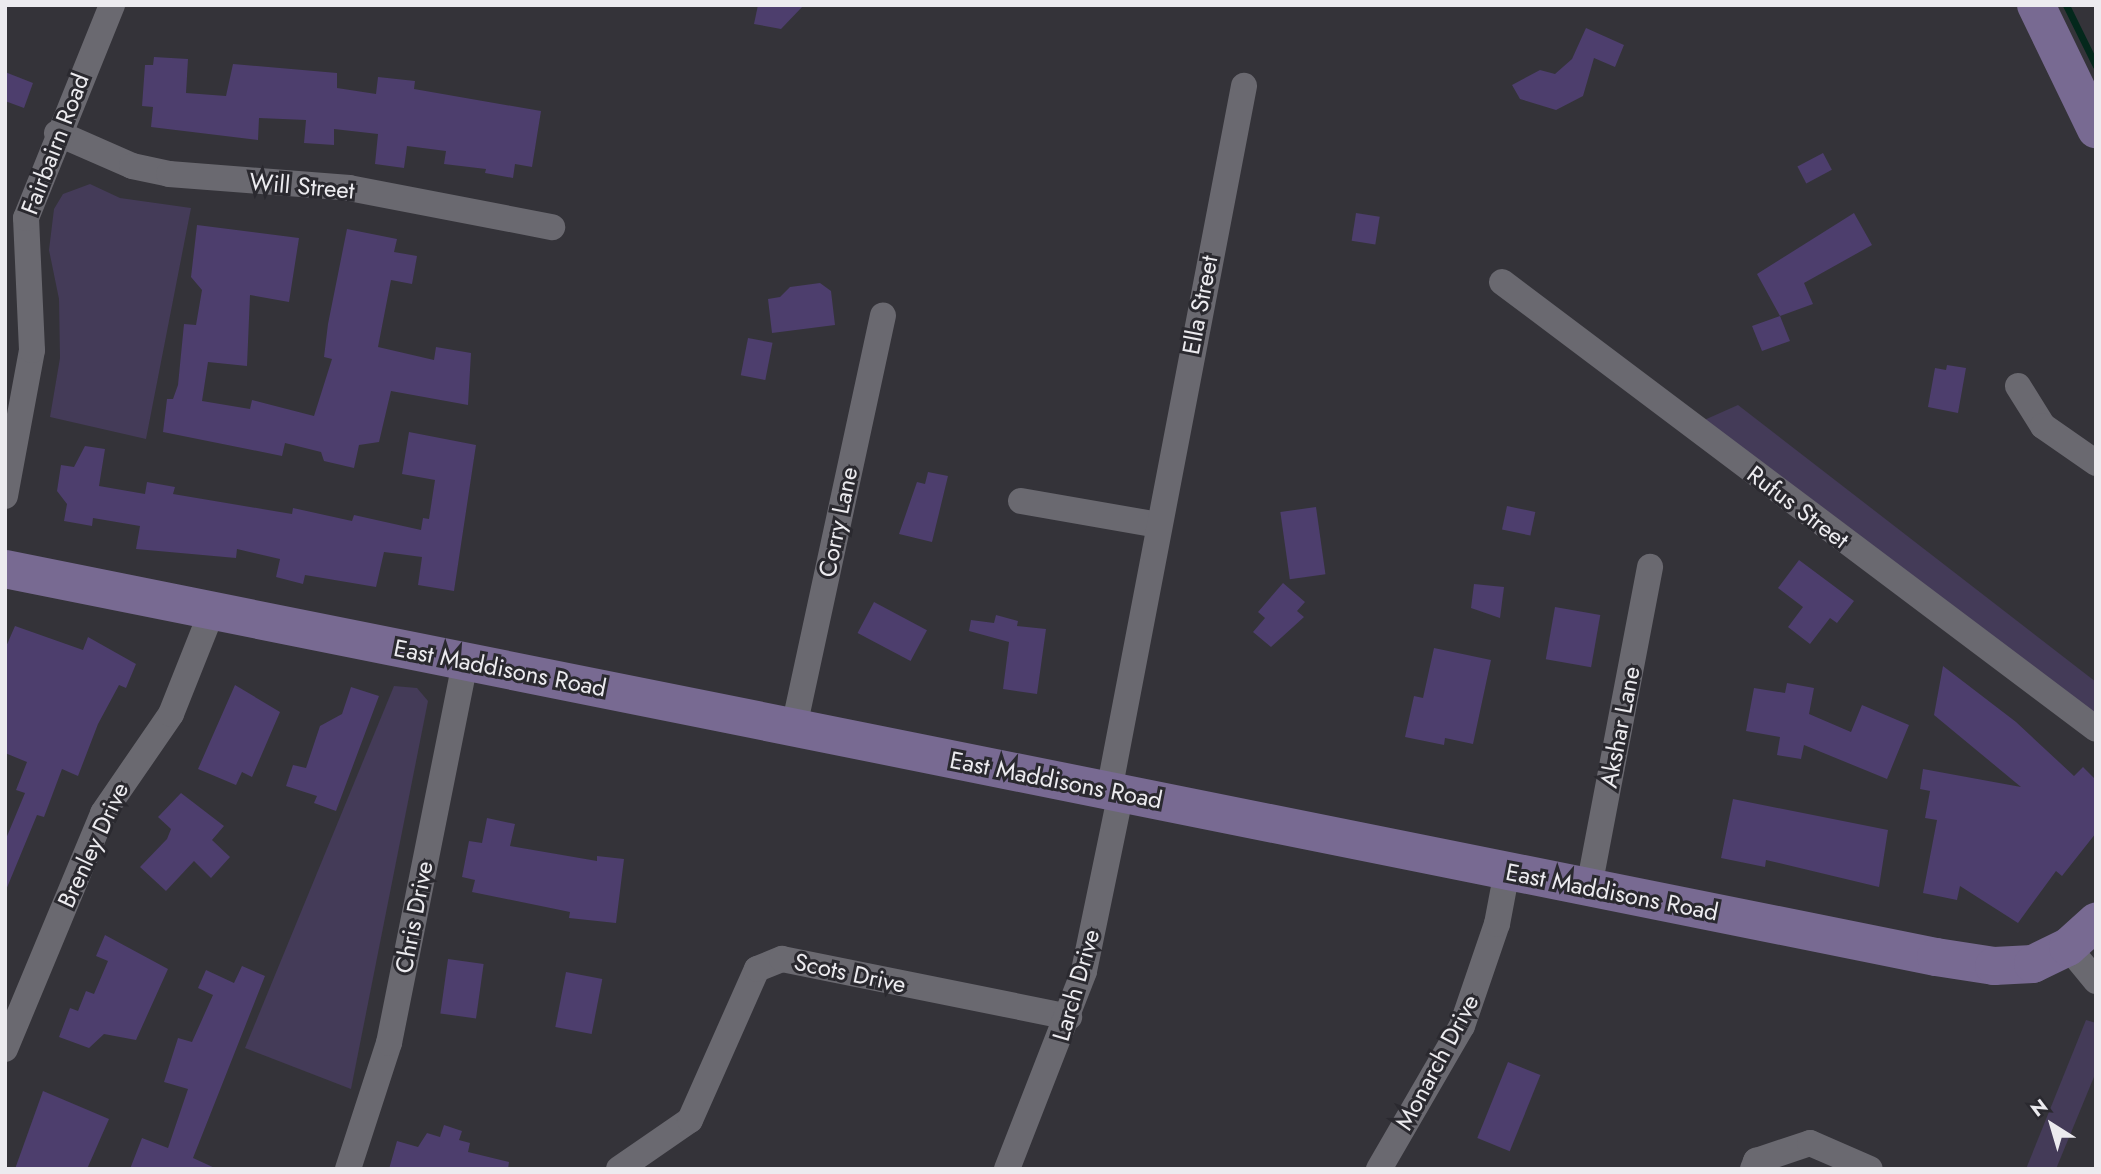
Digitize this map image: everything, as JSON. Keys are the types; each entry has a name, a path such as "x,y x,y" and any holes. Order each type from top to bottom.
{"street":[{"name":"Fairbairn Road","path":"5,496 32,350 26,218 57,133 112,5"},
{"path":"2036,5 2096,129"},
{"name":"Ella Street","path":"1115,792 1158,525 1244,86"},
{"name":"Will Street","path":"57,133 132,166 169,174 349,188 552,227"},
{"name":"Rufus Street","path":"1502,282 2096,729"},
{"name":"Corry Lane","path":"793,727 883,316"},
{"path":"2018,386 2043,426 2096,463"},
{"path":"1021,500 1158,525"},
{"name":"Akshar Lane","path":"1589,887 1650,567"},
{"name":"East Maddisons Road","path":"5,569 1507,871 1994,966 2033,964 2082,935"},
{"name":"Brenley Drive","path":"5,1049 103,813 170,714 212,611"},
{"name":"Chris Drive","path":"348,1169 389,1043 465,661"},
{"name":"Larch Drive","path":"1007,1169 1069,1017 1084,971 1115,792"},
{"name":"Monarch Drive","path":"1379,1169 1462,1026 1497,924 1507,871"},
{"path":"2082,935 2096,981"},
{"name":"Scots Drive","path":"619,1169 690,1120 757,969 782,958 1069,1017"},
{"path":"1753,1169 1756,1161 1810,1143 1870,1169"}],"shaded area":[{"path":"90,184 120,198 191,208 146,439 50,417 60,358 59,299 49,250 54,209 63,194"},
{"path":"1738,405 2096,682 2096,722 1702,421"},
{"path":"394,686 417,688 428,701 351,1089 245,1048"},
{"path":"2086,1020 2096,1023 2096,1072 2056,1169 2026,1169"}],"building":[{"path":"758,5 804,5 781,29 754,24"},
{"path":"1586,28 1624,45 1615,67 1594,58 1583,96 1556,110 1520,99 1512,85 1540,70 1555,74 1572,59"},
{"path":"154,57 188,59 186,93 226,96 233,64 337,73 337,88 376,94 378,77 415,81 414,89 541,111 532,167 515,164 513,178 485,173 486,169 444,164 446,151 407,146 404,168 375,164 378,134 334,129 334,145 304,143 306,120 259,118 258,140 151,127 153,107 142,106 145,65 153,65"},
{"path":"5,72 33,83 24,108 5,101"},
{"path":"1823,153 1832,170 1806,183 1797,167"},
{"path":"1356,213 1380,217 1375,244 1352,241"},
{"path":"1854,213 1872,245 1804,283 1813,304 1780,316 1757,274"},
{"path":"197,225 299,238 289,302 250,295 247,366 208,362 202,401 250,409 252,400 314,416 332,359 324,357 347,229 397,239 394,252 417,256 412,284 391,280 378,347 434,360 436,347 471,353 468,405 391,391 379,442 359,445 354,468 324,461 321,452 285,443 282,456 163,432 167,399 173,399 178,385 184,324 196,325 202,290 191,277"},
{"path":"820,283 831,291 835,325 772,333 768,299 780,297 790,287"},
{"path":"1780,316 1790,341 1762,351 1752,326"},
{"path":"748,338 773,343 765,380 741,375"},
{"path":"1947,365 1966,368 1958,413 1928,407 1935,368 1946,370"},
{"path":"409,432 476,445 454,591 418,585 422,557 384,552 376,587 305,575 303,584 276,577 280,559 237,549 236,558 136,549 140,526 93,518 92,526 64,521 67,504 57,491 61,465 74,467 85,446 105,449 99,486 145,494 147,482 175,487 173,494 292,514 293,508 352,521 354,515 421,530 423,518 429,519 435,480 402,474"},
{"path":"928,472 948,476 932,542 899,534 917,482 925,484"},
{"path":"1507,506 1535,512 1530,536 1502,529"},
{"path":"1316,507 1325,574 1290,579 1280,512"},
{"path":"1799,560 1854,601 1837,623 1830,618 1810,644 1788,627 1803,607 1778,588"},
{"path":"1283,583 1305,602 1297,611 1304,617 1271,647 1253,632 1265,618 1258,612"},
{"path":"1474,584 1504,587 1500,618 1471,608"},
{"path":"874,602 927,630 911,661 858,633"},
{"path":"1555,607 1600,615 1591,667 1546,659"},
{"path":"996,615 1018,621 1017,626 1046,629 1037,694 1003,689 1009,642 969,631 971,620 994,623"},
{"path":"15,626 83,650 88,637 136,664 126,688 119,685 98,724 78,776 62,769 44,817 37,815 6,890 5,841 25,793 16,790 27,762 5,753 5,649"},
{"path":"1434,648 1491,660 1473,744 1445,738 1444,745 1405,737 1414,696 1423,698"},
{"path":"1943,666 2016,722 2074,776 2083,767 2096,780 2096,833 2062,876 2056,871 2018,923 1960,886 1957,900 1923,893 1937,820 1925,818 1930,791 1920,789 1923,769 2021,787 1934,715"},
{"path":"1787,683 1814,688 1809,714 1851,732 1862,705 1909,725 1887,779 1804,745 1801,759 1777,755 1780,737 1746,731 1754,688 1785,693"},
{"path":"235,685 280,712 252,777 242,772 236,785 198,769"},
{"path":"351,687 379,696 336,811 314,803 317,796 286,786 293,765 306,768 320,726 342,714"},
{"path":"181,793 224,826 212,840 230,857 211,878 194,861 166,891 140,867 167,839 171,829 158,817"},
{"path":"1733,799 1888,830 1879,887 1766,860 1765,867 1721,858"},
{"path":"487,818 515,824 510,846 597,861 597,856 624,859 616,923 569,918 570,912 472,892 475,880 462,877 469,841 482,843"},
{"path":"105,935 168,969 136,1040 104,1034 89,1048 59,1037 70,1008 78,1011 86,991 94,994 108,961 96,956"},
{"path":"448,959 484,964 476,1018 440,1013"},
{"path":"242,966 265,976 193,1158 217,1169 130,1169 142,1138 168,1148 188,1089 164,1082 178,1038 192,1042 213,995 198,988 206,970 234,983"},
{"path":"566,972 602,979 592,1034 555,1027"},
{"path":"1508,1062 1540,1075 1510,1151 1477,1138"},
{"path":"43,1091 109,1119 87,1169 15,1169"},
{"path":"444,1125 462,1131 459,1140 470,1143 468,1152 509,1162 508,1169 389,1169 397,1141 418,1147 427,1133 440,1137"}],"waterway":[{"path":"2066,5 2096,66"}]}
